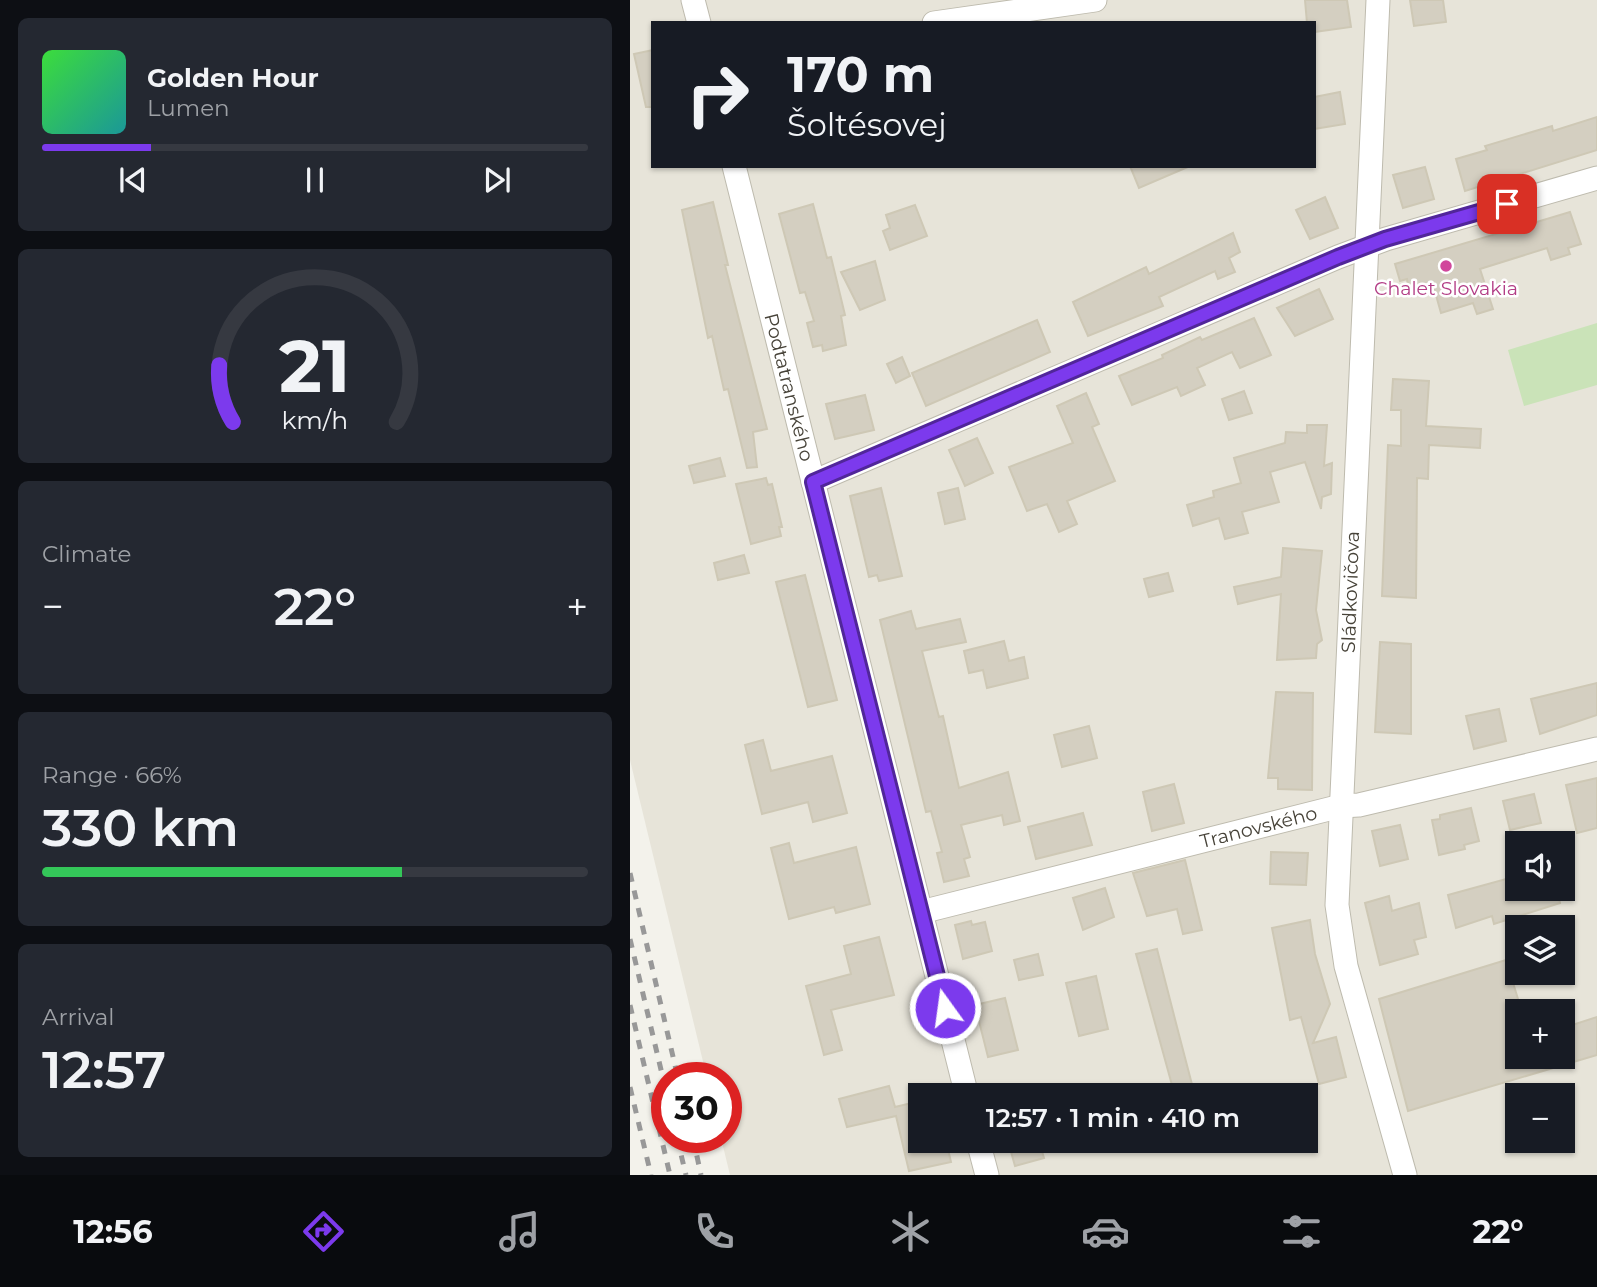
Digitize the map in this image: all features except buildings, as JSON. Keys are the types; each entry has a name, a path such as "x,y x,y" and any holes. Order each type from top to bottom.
{"street":[{"path":"693,0 698,21"},
{"path":"948,21 1095,0"},
{"name":"Sládkovičova","path":"1378,0 1338,905 1342,945 1405,1175"},
{"name":"Podtatranského","path":"734,168 964,1083"},
{"path":"813,482 1365,247 1597,178"},
{"name":"Tranovského","path":"921,912 1341,807 1597,748"},
{"path":"981,1153 987,1175"}],"shaded area":[{"path":"630,0 1597,0 1597,1175 730,1175 725,1153 742,1153 742,1062 703,1062 630,760"}],"green space":[{"path":"1597,323 1597,385 1524,406 1508,350"}],"railway":[{"path":"630,873 674,1062"},
{"path":"630,939 659,1062"},
{"path":"630,1005 670,1175"},
{"path":"630,1087 651,1175"},
{"path":"681,1153 686,1175"},
{"path":"696,1153 701,1175"}],"place":[{"name":"Chalet Slovakia","path":"1446,266"}],"route":[{"path":"945,1008 813,482 1338,257 1385,239 1507,204"}]}
